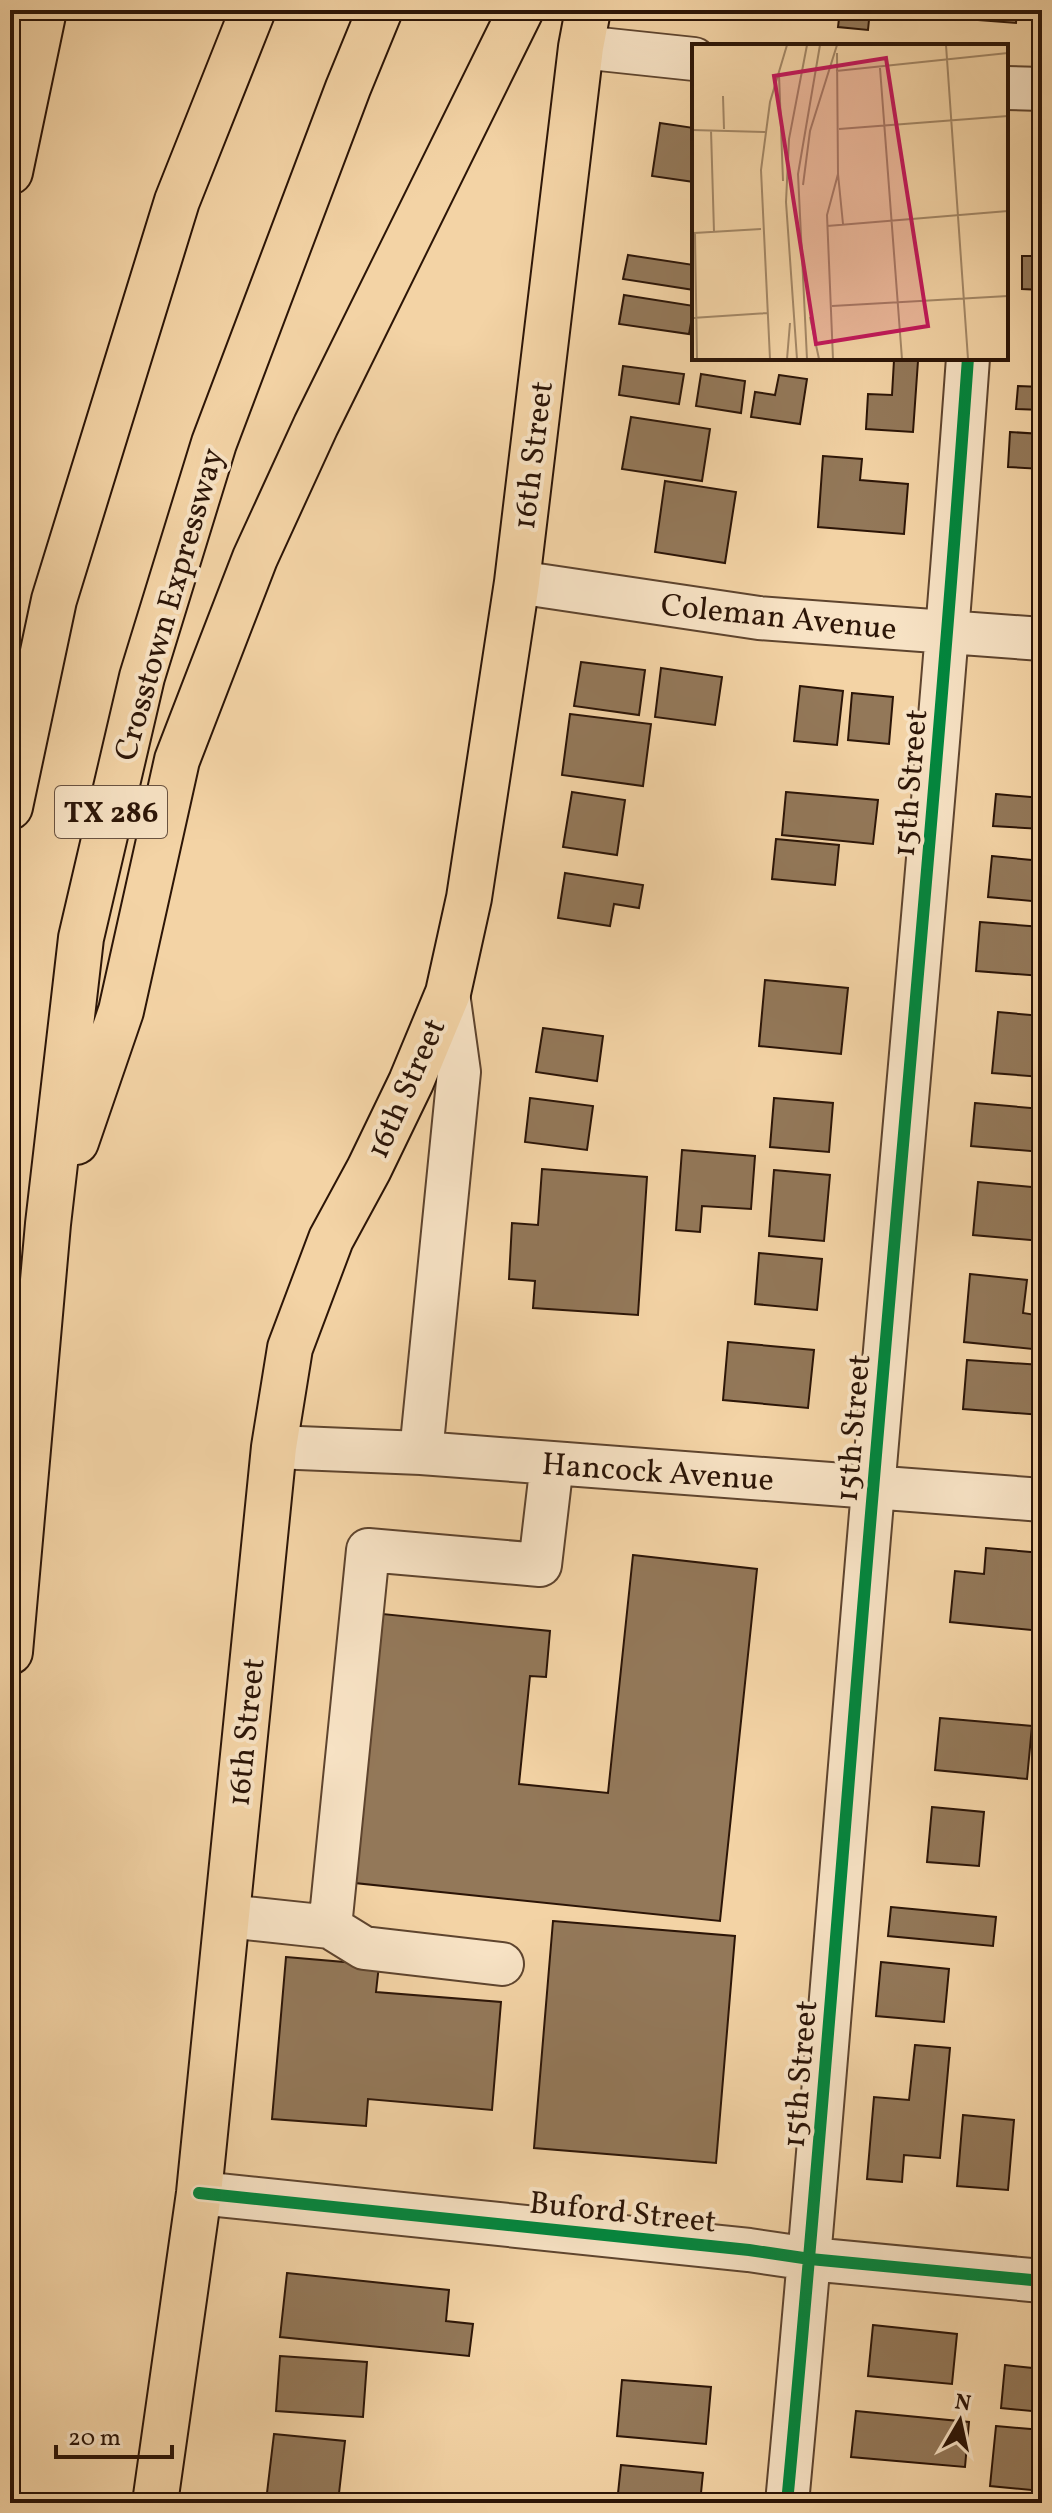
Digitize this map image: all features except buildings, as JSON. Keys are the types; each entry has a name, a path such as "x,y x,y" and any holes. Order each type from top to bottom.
{"main road":[{"path":"10,67 41,10"},
{"path":"10,172 41,10"},
{"name":"TX 286","path":"10,807 54,600 177,201 253,10"},
{"name":"Crosstown Expressway","path":"10,1652 48,1224 81,938 142,677 214,443 380,10"},
{"path":"48,1224 121,1011 177,760 255,558 316,425 521,10"},
{"name":"16th Street","path":"155,2503 199,2193 274,1447 290,1348 331,1239 411,1082 448,993 469,898 517,582 584,29"}],"street":[{"path":"584,29 692,58"},
{"path":"1008,88 1042,89"},
{"name":"15th Street","path":"787,2503 949,634 968,360"},
{"name":"Coleman Avenue","path":"517,582 759,618 1042,639"},
{"name":"16th Street","path":"421,1453 459,1072 448,993"},
{"name":"Hancock Avenue","path":"274,1447 421,1453 1042,1500"},
{"path":"330,1927 368,1550 540,1565 552,1463"},
{"path":"227,1916 330,1927 364,1948 502,1964"},
{"name":"Buford Street","path":"199,2193 1042,2281"}],"cycle path":[{"path":"787,2503 935,783 968,360"},
{"path":"199,2193 1042,2281"}]}
